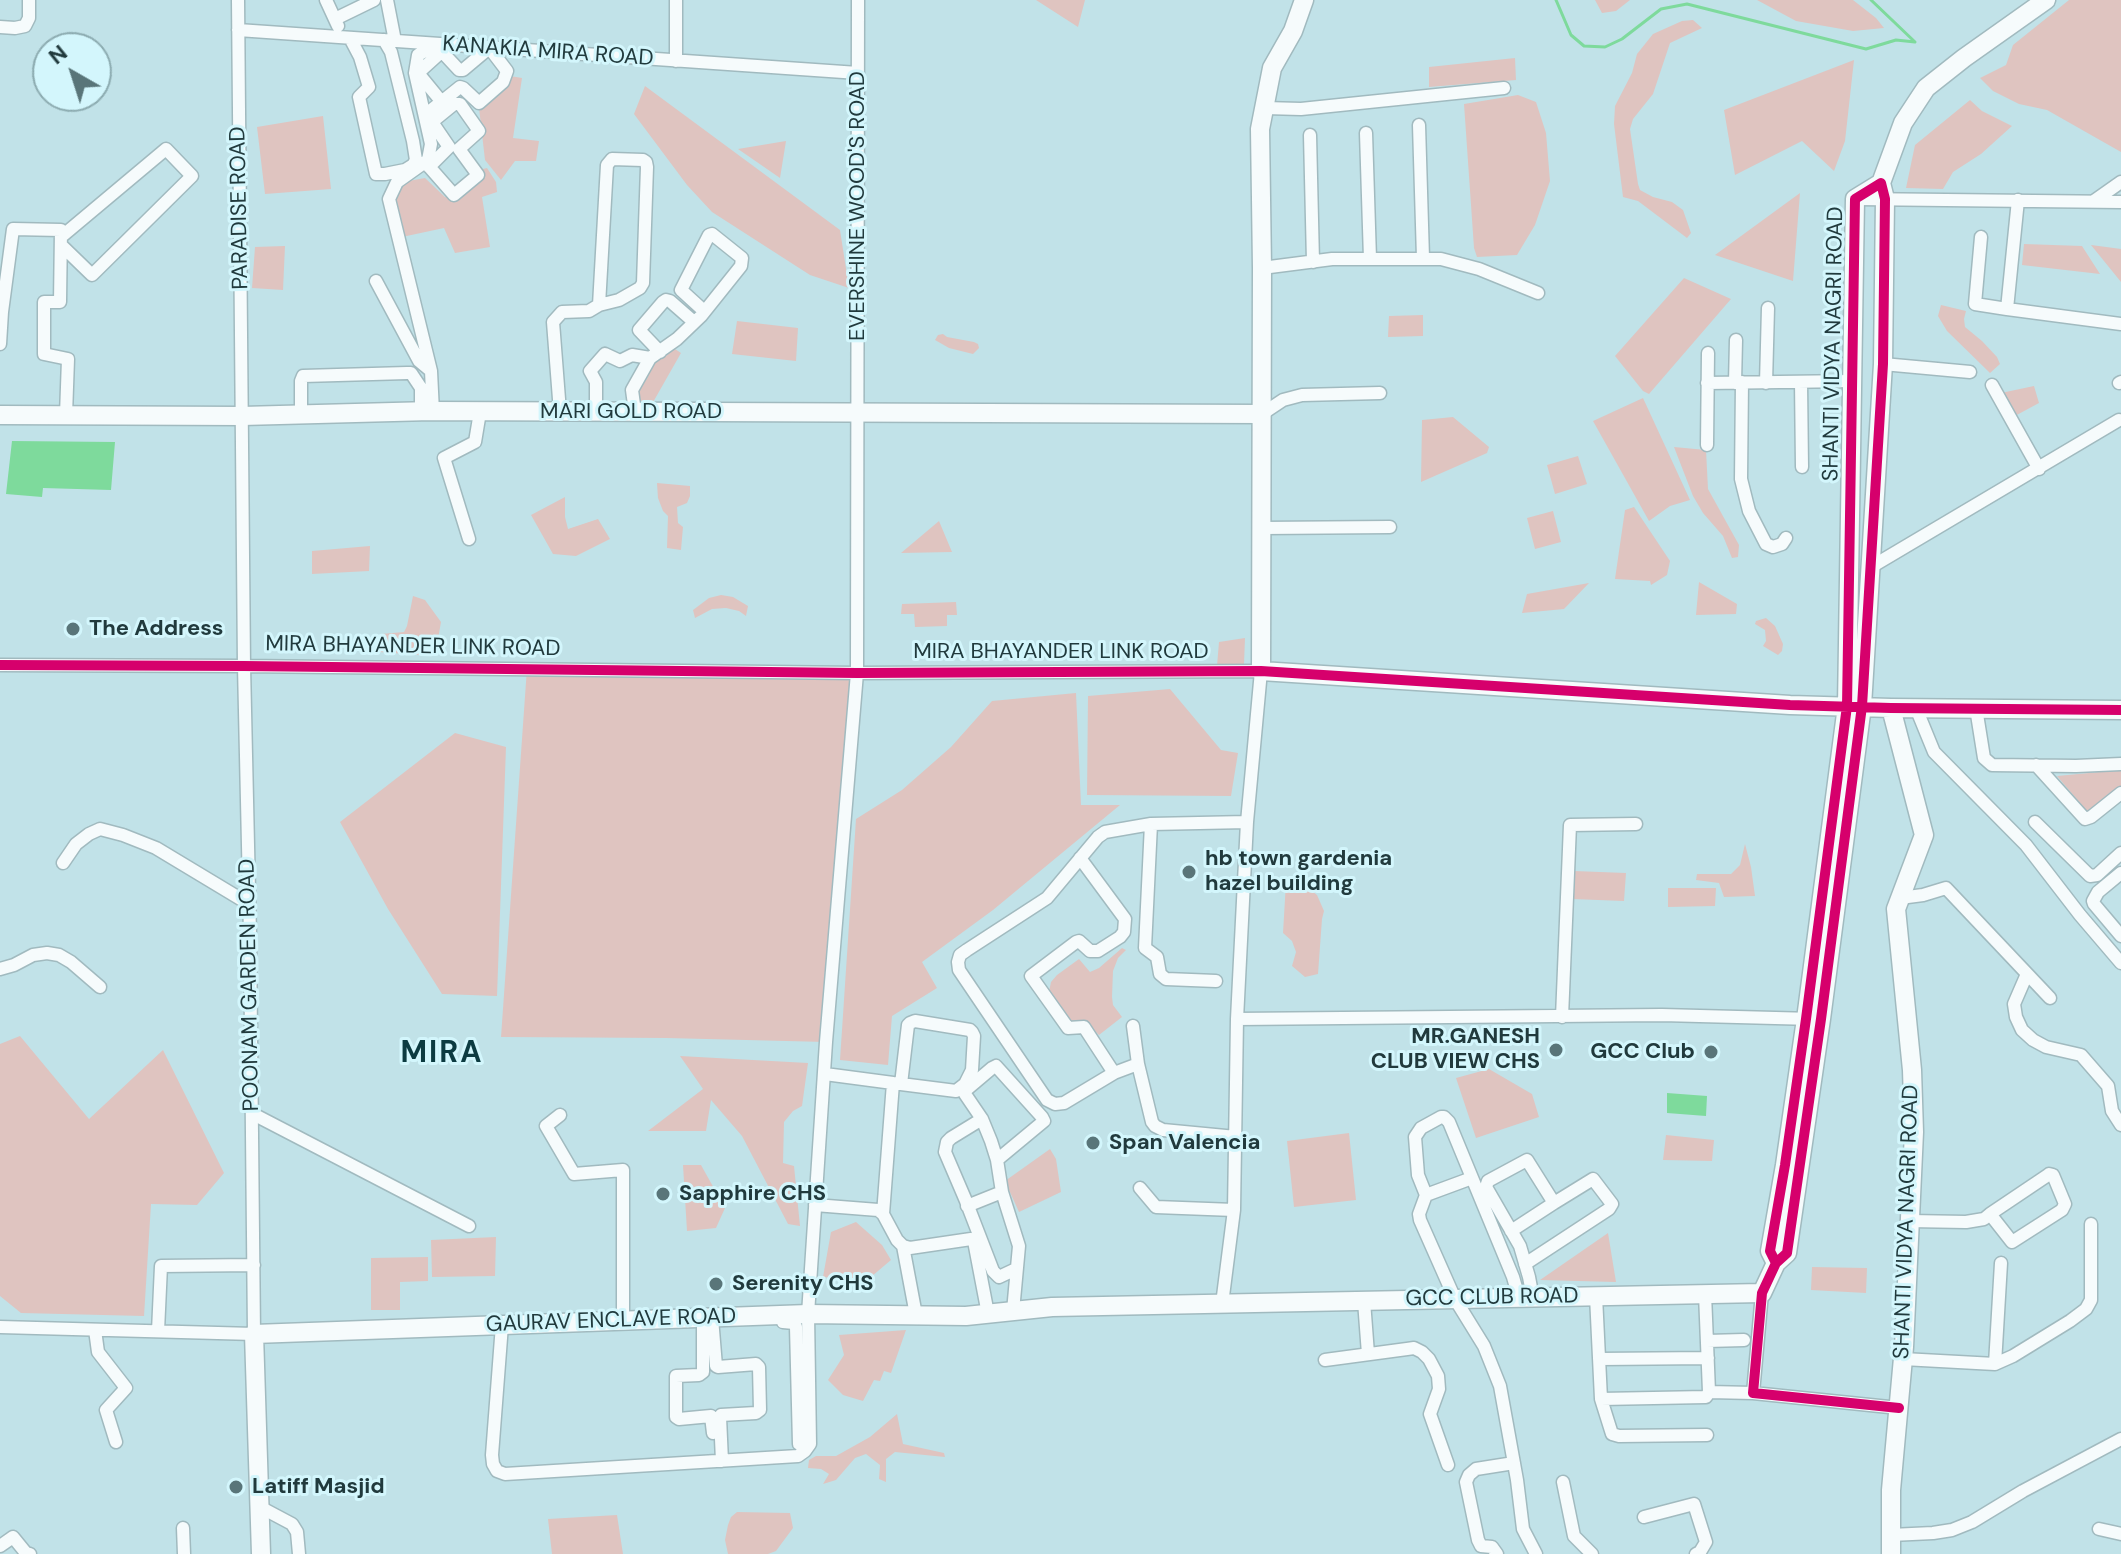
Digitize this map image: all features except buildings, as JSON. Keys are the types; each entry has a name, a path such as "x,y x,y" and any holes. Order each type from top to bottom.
{"street":[{"path":"0,27 25,26 29,18 29,0"},
{"name":"PARADISE ROAD","path":"238,0 242,416"},
{"path":"326,0 344,38 360,57 369,87 359,97 376,174 405,170 416,160 391,52 387,0"},
{"path":"335,19 374,0"},
{"path":"676,0 676,61"},
{"name":"EVERSHINE WOOD'S ROAD","path":"805,1421 815,1205 857,673 858,0"},
{"path":"1222,1304 1234,1210 1237,1019 1247,822 1261,671 1260,129 1272,68 1293,31 1304,0"},
{"name":"SHANTI VIDYA NAGRI ROAD","path":"1855,706 1871,567 1883,364 1883,191 1903,123 1926,88 2046,0"},
{"name":"KANAKIA MIRA ROAD","path":"238,30 858,73"},
{"path":"427,412 431,371 389,199 397,182 427,164 431,122 415,73 418,55 437,44"},
{"path":"459,46 461,70"},
{"path":"431,122 441,101 460,87 479,103 503,82 507,71 488,49 461,70"},
{"path":"441,101 418,73 442,53 461,70"},
{"path":"1265,108 1301,109 1504,88"},
{"path":"427,164 454,195 478,175 459,149 478,133 479,128 460,104 454,104 431,122"},
{"path":"1419,125 1423,258"},
{"path":"1366,133 1370,259"},
{"path":"1310,135 1313,262"},
{"path":"166,149 192,176 92,275 61,241 166,149"},
{"path":"560,412 553,322 562,312 589,311 619,300 643,283 647,167 643,160 612,159 607,165 599,305"},
{"path":"2094,201 2121,182"},
{"path":"1883,191 2018,200 2121,202"},
{"name":"SHANTI VIDYA NAGRI ROAD","path":"1855,706 1852,381 1855,199 1883,191"},
{"path":"2007,309 2018,200"},
{"path":"0,344 13,229 61,230 60,302 44,302 44,354 68,359 66,415"},
{"path":"635,412 632,390 655,355 694,322 704,311 743,262 712,234 681,290 704,311"},
{"path":"1981,237 1975,304 2121,324"},
{"path":"1262,268 1332,259 1441,259 1479,269 1538,293"},
{"path":"376,281 419,361 431,371"},
{"path":"655,355 639,330 663,302 670,301 694,322"},
{"path":"1766,383 1768,308"},
{"path":"1736,340 1741,479 1749,511 1766,544 1773,547 1782,544 1786,538"},
{"path":"1707,445 1708,353"},
{"path":"596,412 596,382 590,371 605,354 620,361 632,355 655,355"},
{"path":"1883,364 1970,372"},
{"path":"301,415 303,376 407,373 411,373 421,388 427,412"},
{"path":"1707,383 1852,381"},
{"path":"1801,382 1802,467"},
{"path":"1992,385 2039,469"},
{"path":"1262,414 1283,400 1302,395 1380,393"},
{"name":"MARI GOLD ROAD","path":"0,415 242,416 427,412 1262,414"},
{"path":"469,539 444,458 475,442 480,412"},
{"name":"POONAM GARDEN ROAD","path":"242,416 254,1334 261,1554"},
{"path":"1871,567 2119,420"},
{"path":"1262,528 1390,527"},
{"name":"MIRA BHAYANDER LINK ROAD","path":"0,665 857,673 1261,671 1790,705 2121,710"},
{"path":"1753,1393 1762,1293 1777,1256 1785,1165 1813,1019 1855,706"},
{"name":"SHANTI VIDYA NAGRI ROAD","path":"1891,708 1924,835 1896,909 1912,1070 1914,1132 1903,1359 1891,1490 1891,1545"},
{"path":"1916,708 1934,752 2026,845 2121,963"},
{"path":"1976,708 1984,758 1992,765 2121,764"},
{"path":"2036,765 2085,819 2121,793"},
{"path":"1138,1064 1114,1073 1064,1103 1055,1104 1047,1100 959,970 960,955 1047,898 1105,832 1151,824 1247,822"},
{"path":"2035,822 2090,876 2097,875 2121,853"},
{"path":"1151,824 1145,948 1157,957 1160,974 1166,979 1216,981"},
{"path":"1562,1017 1570,825 1636,824"},
{"path":"63,863 76,844 100,829 156,848 249,904"},
{"path":"1080,858 1125,919 1124,932 1098,951 1090,951 1079,941 1076,942 1031,976 1068,1028 1084,1027 1114,1073"},
{"path":"2121,873 2098,892 2093,901 2121,936"},
{"path":"1900,898 1946,888 2050,998"},
{"path":"0,969 33,955 59,955 100,987"},
{"path":"2027,974 2014,1004 2022,1030 2046,1047 2081,1055 2108,1086 2112,1111 2121,1125"},
{"path":"1237,1019 1662,1015 1813,1019"},
{"path":"825,1074 897,1084 951,1091 965,1084 972,1070 972,1032 915,1021 908,1025 897,1084 883,1214 903,1246 910,1248 974,1241 988,1314"},
{"path":"1133,1026 1138,1064 1155,1126 1163,1130 1236,1137"},
{"path":"997,1160 1044,1121 996,1066 965,1091 982,1119 997,1160 1002,1192 1019,1246 1013,1311"},
{"path":"253,1114 469,1226"},
{"path":"560,1115 546,1126 574,1174 623,1170 623,1321"},
{"path":"1520,1554 1534,1551 1523,1529 1500,1386 1484,1346 1455,1299 1420,1220 1426,1195 1418,1175 1415,1137 1421,1128 1441,1117 1449,1122 1513,1277 1526,1298"},
{"path":"982,1119 951,1138 945,1147 947,1160 996,1275 999,1277 1016,1269"},
{"path":"1526,1298 1525,1264 1520,1246 1487,1189 1488,1181 1527,1160 1554,1203"},
{"path":"1910,1221 1975,1221 2050,1174 2065,1204 2062,1210 2014,1242 1990,1214"},
{"path":"1426,1195 1472,1178"},
{"path":"1511,1231 1593,1179 1612,1204 1609,1209 1525,1264"},
{"path":"1140,1188 1156,1207 1234,1210"},
{"path":"967,1206 1002,1192"},
{"path":"815,1205 866,1208 883,1214"},
{"path":"1903,1359 1995,1364 2058,1329 2089,1305 2091,1300 2091,1224"},
{"path":"903,1246 916,1315"},
{"path":"1995,1364 2001,1263"},
{"path":"158,1331 161,1266 254,1265"},
{"name":"GCC CLUB ROAD","path":"1222,1304 1762,1293"},
{"path":"1601,1399 1706,1397 1709,1392 1705,1294"},
{"path":"1596,1296 1601,1399 1612,1434 1707,1435"},
{"path":"1364,1301 1368,1354"},
{"name":"GAURAV ENCLAVE ROAD","path":"0,1327 254,1334 808,1314 988,1314 1052,1307 1222,1304"},
{"path":"502,1325 492,1455 497,1471 505,1474 798,1456 810,1444 796,1327 794,1323 783,1322 782,1315"},
{"path":"707,1318 716,1366 756,1364 759,1367 760,1410 756,1413 721,1415 718,1461"},
{"path":"707,1318 703,1372 676,1376 676,1417 712,1417 718,1461"},
{"path":"95,1330 98,1352 126,1388 106,1410 116,1442"},
{"path":"1707,1341 1744,1340"},
{"path":"1325,1360 1414,1348 1429,1359 1440,1383 1430,1414 1448,1465"},
{"path":"1600,1359 1708,1358"},
{"path":"1709,1392 1753,1393 1899,1408"},
{"path":"799,1444 805,1421"},
{"path":"1891,1545 1972,1522 2121,1439"},
{"path":"1497,1554 1492,1547 1481,1546 1478,1540 1466,1482 1476,1469 1514,1463"},
{"path":"1563,1482 1574,1536 1592,1554"},
{"path":"1644,1517 1694,1504 1706,1542 1696,1554"},
{"path":"260,1507 292,1524 297,1532 299,1554"},
{"path":"183,1528 184,1554"},
{"path":"2099,1529 2121,1534"},
{"path":"0,1546 13,1537 30,1554"}],"shaded area":[{"path":"1036,0 1085,0 1078,27"},
{"path":"1595,0 1630,0 1616,11 1602,13"},
{"path":"1757,0 1853,0 1884,28 1853,31 1796,21"},
{"path":"2069,0 2121,0 2121,152 2047,110 2019,104 1993,91 1980,78 2006,65 2013,45"},
{"path":"1693,20 1702,28 1670,43 1653,94 1633,119 1630,129 1640,190 1672,202 1683,210 1691,233 1687,238 1638,201 1623,197 1614,124 1615,106 1632,73 1637,54 1653,34 1682,21"},
{"path":"1515,58 1516,80 1429,87 1429,67"},
{"path":"1854,60 1845,141 1834,171 1802,141 1735,175 1724,110"},
{"path":"510,76 522,78 513,138 539,141 536,161 515,161 501,180 485,160 478,99"},
{"path":"645,86 840,230 849,288 810,275 712,212 687,185 634,114"},
{"path":"1518,95 1536,102 1546,133 1550,181 1535,225 1517,255 1477,257 1464,104"},
{"path":"1970,100 1982,111 2012,126 1981,154 1953,172 1943,189 1906,188 1915,145"},
{"path":"323,116 331,189 265,194 257,127"},
{"path":"786,141 780,178 738,149"},
{"path":"487,168 496,182 497,192 482,197 490,247 455,253 444,228 402,237 394,204 403,182 425,178 445,197 453,198 463,194"},
{"path":"1800,193 1793,281 1715,255"},
{"path":"2024,244 2082,246 2100,274 2022,265"},
{"path":"2091,245 2121,249 2121,282"},
{"path":"285,246 283,290 252,288 255,247"},
{"path":"1684,278 1731,299 1649,394 1643,391 1615,356"},
{"path":"1941,305 1966,311 1965,327 1982,341 2000,364 1990,373 1947,331 1938,316"},
{"path":"1423,315 1423,336 1388,337 1389,316"},
{"path":"737,321 798,328 796,361 732,354"},
{"path":"943,334 974,342 979,348 973,354 949,348 935,340"},
{"path":"672,347 681,353 652,404 639,405 635,389 647,379 653,360"},
{"path":"2034,386 2039,403 2013,417 2001,393"},
{"path":"1643,398 1690,500 1670,506 1649,521 1593,421"},
{"path":"1453,417 1489,447 1487,453 1421,482 1422,420"},
{"path":"12,441 115,442 111,490 43,488 42,497 6,494"},
{"path":"1674,447 1706,450 1708,489 1739,545 1738,557 1732,558 1723,536 1693,496"},
{"path":"1578,456 1587,484 1555,494 1547,465"},
{"path":"657,483 690,486 687,503 677,507 678,523 683,527 681,550 667,548 668,516 658,498"},
{"path":"565,497 568,529 598,519 610,539 576,556 553,554 531,515"},
{"path":"1634,507 1670,561 1667,575 1651,585 1650,581 1615,579 1625,510"},
{"path":"1553,511 1561,542 1535,549 1527,518"},
{"path":"939,521 952,552 901,553"},
{"path":"370,546 369,571 312,574 312,551"},
{"path":"1699,582 1737,604 1736,614 1696,615"},
{"path":"1589,583 1564,609 1522,613 1527,594"},
{"path":"721,595 733,597 748,606 746,616 726,608 712,609 695,618 693,610 709,598"},
{"path":"413,596 425,600 441,622 435,656 379,652 381,634 404,632"},
{"path":"956,602 957,615 947,615 947,626 915,627 914,614 901,614 902,604"},
{"path":"1766,618 1775,626 1783,644 1778,655 1763,646 1765,630 1755,624"},
{"path":"1245,638 1244,664 1217,666 1219,642"},
{"path":"527,668 857,673 826,1042 501,1037"},
{"path":"1170,689 1221,750 1238,753 1231,796 1087,795 1088,696"},
{"path":"1076,693 1081,805 1120,805 993,910 922,962 937,988 892,1016 888,1065 840,1060 856,819 902,790 951,747 992,701"},
{"path":"455,733 506,747 497,996 442,994 388,909 340,822"},
{"path":"2121,770 2121,788 2090,815 2057,776"},
{"path":"1745,844 1755,896 1724,897 1719,883 1696,880 1697,874 1731,874 1740,865"},
{"path":"1574,871 1626,873 1624,901 1572,899"},
{"path":"1294,881 1317,895 1324,911 1318,974 1305,977 1292,966 1296,952 1292,941 1283,933 1286,882"},
{"path":"1668,888 1716,888 1715,906 1668,907"},
{"path":"1122,948 1126,950 1118,958 1113,971 1112,997 1113,1005 1122,1017 1099,1035 1086,1023 1072,1026 1049,992 1051,982 1079,959 1090,972"},
{"path":"20,1036 89,1119 163,1050 224,1173 197,1205 151,1204 144,1316 21,1313 0,1296 0,1044"},
{"path":"680,1056 808,1063 802,1106 784,1122 783,1163 794,1166 800,1226 788,1224 742,1136 711,1100 706,1131 648,1131 703,1089"},
{"path":"1489,1069 1532,1094 1539,1117 1476,1138 1456,1078"},
{"path":"1667,1093 1707,1096 1706,1116 1667,1113"},
{"path":"1349,1133 1356,1200 1294,1207 1287,1141"},
{"path":"1666,1135 1714,1140 1712,1161 1663,1160"},
{"path":"1050,1149 1056,1159 1061,1192 1019,1212 1005,1181"},
{"path":"683,1165 701,1165 725,1208 716,1228 687,1231"},
{"path":"856,1222 882,1245 891,1260 865,1282 823,1277 831,1232"},
{"path":"1608,1233 1616,1282 1540,1280"},
{"path":"496,1237 495,1276 432,1277 431,1240"},
{"path":"428,1257 428,1281 400,1282 400,1310 371,1310 371,1258"},
{"path":"1812,1267 1867,1268 1866,1293 1811,1290"},
{"path":"906,1330 891,1373 884,1371 880,1381 874,1380 863,1401 843,1395 828,1380 844,1355 839,1335"},
{"path":"897,1414 903,1444 944,1453 945,1457 895,1452 886,1459 886,1482 879,1479 880,1465 866,1454 855,1458 836,1480 823,1484 829,1474 821,1469 808,1468 809,1460 816,1456 836,1456 870,1437"},
{"path":"737,1512 790,1513 793,1528 776,1551 768,1554 728,1554 725,1540 728,1525"},
{"path":"617,1515 623,1554 552,1554 548,1519"}],"waterway":[{"path":"1556,0 1571,35 1584,46 1605,47 1622,39 1661,9 1687,4 1866,49 1896,40 1915,42 1871,0"}],"cycle path":[{"path":"1776,1263 1770,1251 1806,1019 1847,706 1855,199 1881,183 1885,199 1883,364 1862,706 1787,1253 1776,1263 1762,1293 1753,1393 1899,1408"},
{"path":"0,665 857,673 1261,671 1790,705 2121,710"}],"place":[{"name":"The Address","path":"73,629"},
{"name":"hb town gardenia hazel building","path":"1189,872"},
{"name":"MR.GANESH CLUB VIEW CHS","path":"1556,1050"},
{"name":"GCC Club","path":"1711,1052"},
{"name":"Span Valencia","path":"1093,1143"},
{"name":"Sapphire CHS","path":"663,1194"},
{"name":"Serenity CHS","path":"716,1284"},
{"name":"Latiff Masjid","path":"236,1487"}],"district":[{"name":"MIRA","path":"442,1054"}]}
